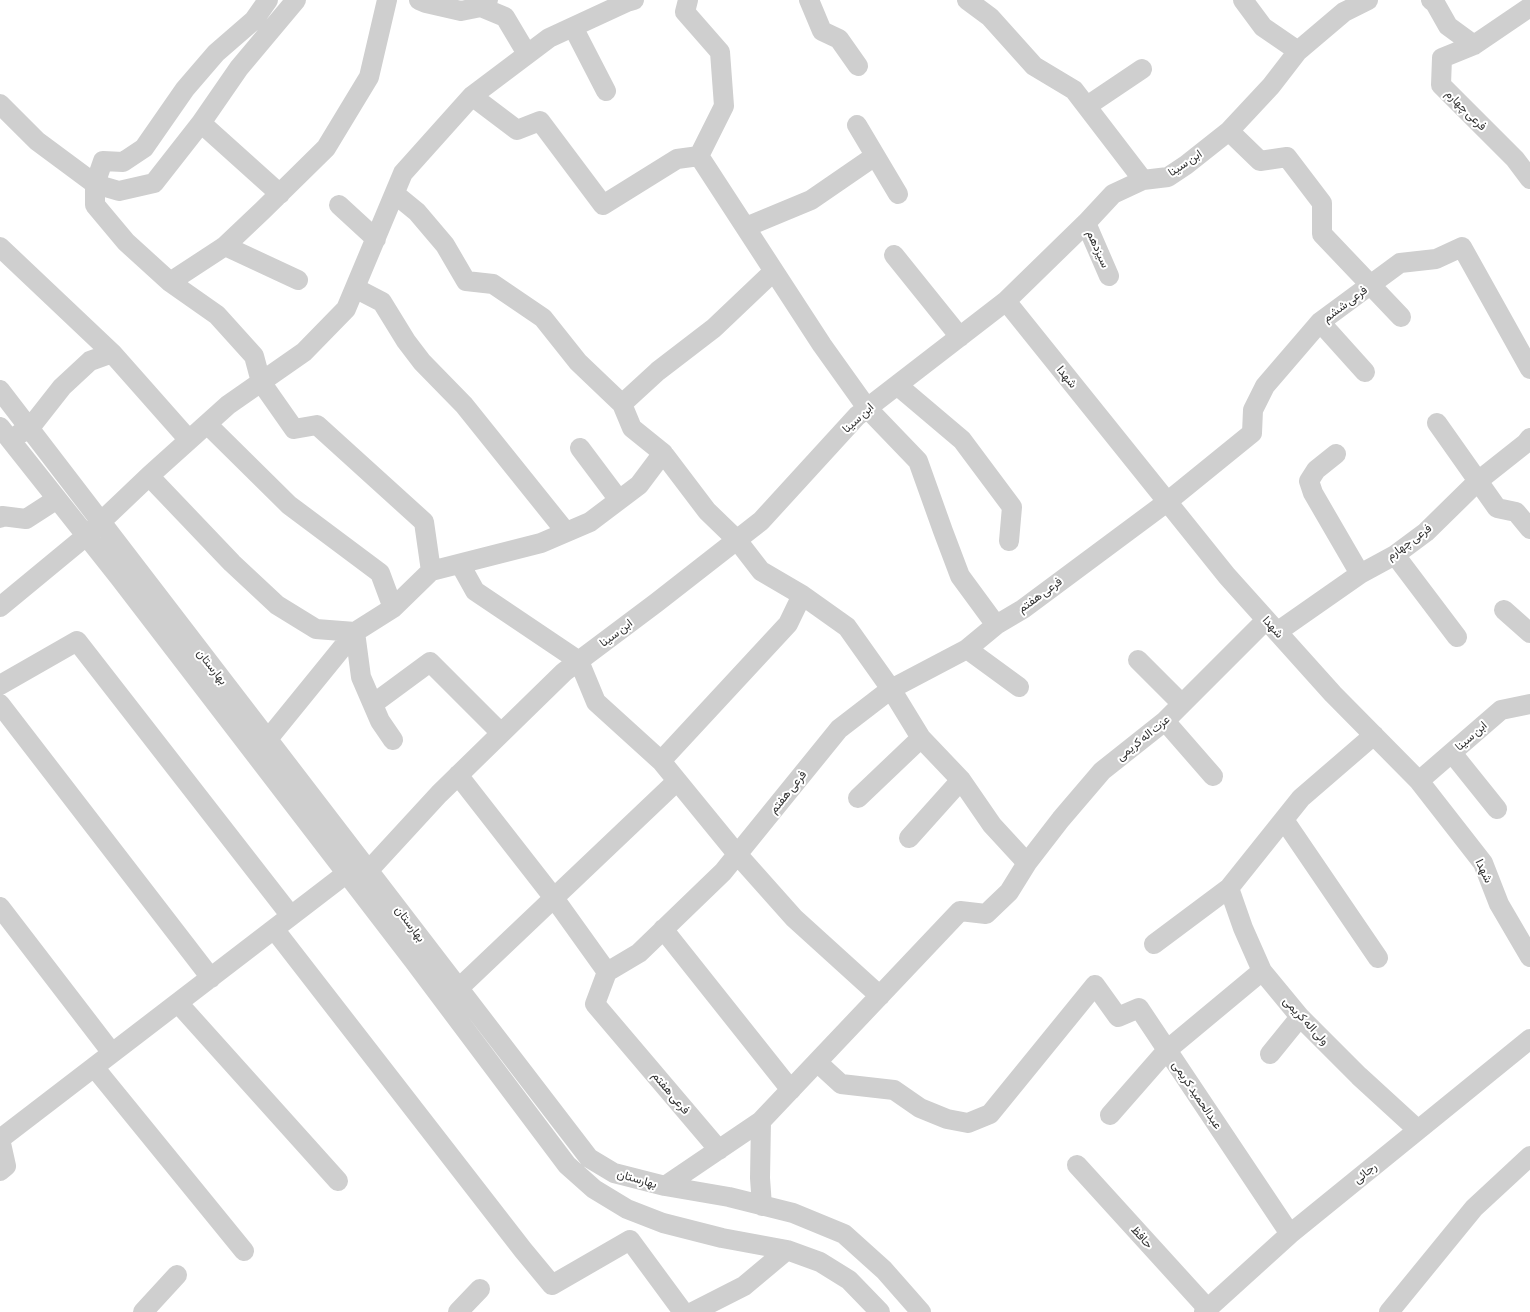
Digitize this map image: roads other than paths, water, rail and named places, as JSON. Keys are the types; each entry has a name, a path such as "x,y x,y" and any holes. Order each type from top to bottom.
{"street":[{"path":"268,0 254,20 216,53 185,89 144,148 123,162 103,161 94,184 95,206 126,242 170,282 218,315 254,356 261,382 294,429 317,425 424,522 431,571"},
{"path":"0,104 37,141 94,184 120,191 154,183 201,123 239,68 296,0"},
{"path":"170,282 225,246 326,148 369,77 387,0"},
{"path":"419,0 461,11 484,4 505,17 527,54"},
{"path":"0,607 102,523 149,476 228,405 304,352 346,309 403,174 472,96 549,38 634,0"},
{"path":"688,0 685,12 720,52 724,106 699,156"},
{"path":"809,0 822,31 839,39 858,66"},
{"path":"967,0 990,17 1034,66 1074,90 1143,180"},
{"path":"1243,0 1263,27 1298,51"},
{"name":"ابن سینا","path":"369,870 439,794 564,672 761,521 857,416 1006,301 1086,223 1112,194 1143,180 1168,177 1186,165 1228,131 1271,86 1298,51 1344,12 1368,0"},
{"path":"1431,0 1435,3 1448,26 1474,45"},
{"name":"فرعی چهارم","path":"1530,7 1474,45 1442,58 1440,85 1515,159 1530,179"},
{"path":"573,27 606,91"},
{"path":"1087,106 1142,69"},
{"path":"472,96 517,130 540,121 603,205 677,159 699,156"},
{"path":"201,123 280,194"},
{"path":"857,124 898,194"},
{"path":"1228,131 1260,161 1287,157 1322,203 1322,234 1400,318"},
{"path":"699,156 822,345 867,408 918,461 960,576 996,625"},
{"path":"746,227 811,200 875,156"},
{"path":"395,194 417,212 446,245 466,281 493,284 544,318 578,362 622,404 632,428 663,453 707,511 737,540 761,571 802,595 847,627 891,689 921,738 961,780 992,825 1027,863"},
{"path":"339,205 376,239"},
{"name":"سیزدهم","path":"1086,223 1109,276"},
{"path":"225,246 298,280"},
{"path":"0,247 112,353 190,440"},
{"name":"فرعی ششم","path":"1167,502 1252,433 1253,410 1265,386 1320,322 1400,263 1436,259 1462,247 1530,369"},
{"path":"894,255 960,337"},
{"path":"622,404 658,371 714,328 774,271"},
{"path":"355,288 382,302 406,341 422,362 464,405 566,532"},
{"name":"شهدا","path":"1006,301 1227,576 1333,694 1419,781 1483,863 1499,904 1530,957"},
{"path":"1320,322 1366,372"},
{"path":"5,433 29,429 62,387 90,361 112,353"},
{"path":"897,385 962,440 1012,507 1009,541"},
{"name":"بهارستان","path":"0,390 589,1158 614,1173 665,1186 729,1197 793,1213 844,1234 884,1270 921,1312"},
{"path":"1437,423 1497,508 1516,512 1530,528"},
{"path":"206,424 289,505 380,573 393,608"},
{"name":"بهارستان","path":"5,433 347,873 567,1165 594,1188 627,1209 663,1224 722,1238 787,1250 820,1262 849,1280 880,1312"},
{"name":"فرعی چهارم","path":"1272,626 1360,574 1396,555 1426,532 1478,481 1526,443 1530,438"},
{"path":"580,448 619,500"},
{"path":"268,740 355,632 393,608 431,571 541,543 590,522 638,485 663,453"},
{"path":"1336,454 1316,470 1308,481 1313,493 1360,574"},
{"path":"149,476 232,563 277,605 316,629 355,632"},
{"path":"0,518 2,516 26,519 58,500"},
{"name":"فرعی هفتم","path":"719,1150 595,1004 607,972 639,953 723,872 839,729 891,689 967,649 996,625 1023,609 1167,502"},
{"path":"1396,555 1457,637"},
{"path":"460,564 474,591 579,661 596,702 661,761 738,854 794,918 880,996 762,1121 665,1186"},
{"path":"661,761 788,624 802,595"},
{"path":"1504,610 1530,632"},
{"name":"عزت اله کریمی","path":"880,996 960,911 986,914 1009,892 1027,863 1061,819 1102,771 1165,721 1182,704 1272,626"},
{"path":"355,632 361,677 380,721 393,740"},
{"path":"0,685 77,641 292,916"},
{"path":"967,649 1019,687"},
{"path":"1138,660 1182,704"},
{"path":"373,704 430,662 501,734"},
{"path":"0,704 211,978"},
{"name":"ابن سینا","path":"1419,781 1501,710 1530,704"},
{"path":"1165,721 1213,776"},
{"path":"1154,944 1229,888 1301,798 1374,735"},
{"path":"858,798 921,738"},
{"path":"1452,753 1497,809"},
{"path":"458,775 554,898 607,972"},
{"path":"459,988 677,780"},
{"path":"909,838 961,780"},
{"path":"1284,820 1378,958"},
{"path":"0,1139 347,873"},
{"name":"ولی اله کریمی","path":"1229,888 1243,928 1262,971 1300,1017 1359,1076 1418,1130"},
{"path":"0,907 112,1054"},
{"path":"274,929 552,1286 630,1240 684,1312"},
{"path":"663,929 791,1090"},
{"path":"1110,1115 1167,1050 1262,971"},
{"name":"عبدالحمید کریمی","path":"817,1062 841,1084 894,1090 920,1108 947,1119 968,1123 990,1114 1095,985 1118,1017 1139,1008 1290,1234"},
{"path":"178,1003 338,1181"},
{"path":"1270,1054 1300,1017"},
{"name":"رجائی","path":"1206,1310 1290,1234 1530,1039"},
{"path":"94,1067 244,1251"},
{"path":"762,1121 760,1178 762,1206"},
{"path":"0,1130 0,1139 6,1166 0,1171"},
{"path":"1388,1312 1474,1208 1530,1156"},
{"name":"حافظ","path":"1077,1165 1206,1310"},
{"path":"693,1312 744,1286 787,1250"},
{"path":"143,1312 177,1276"},
{"path":"458,1312 480,1289"}]}
